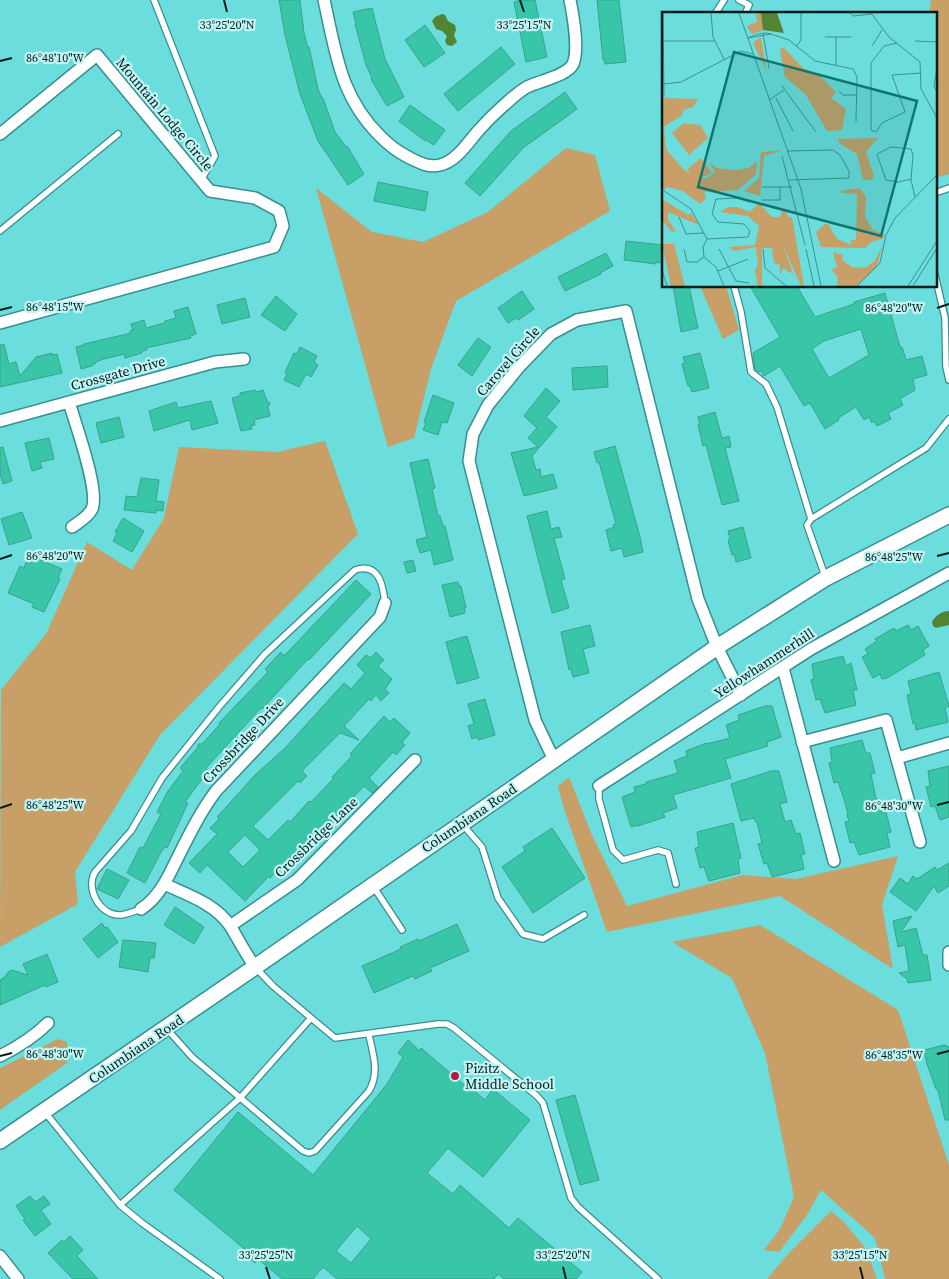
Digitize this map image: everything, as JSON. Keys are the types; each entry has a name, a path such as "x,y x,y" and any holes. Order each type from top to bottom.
{"main road":[{"name":"Columbiana Road","path":"0,1141 717,648 826,578 949,515"}],"street":[{"path":"324,0 338,64 356,108 369,126 402,154 421,164 432,166 441,165 450,160 514,96 527,87 562,73 572,66 576,52 570,0"},
{"name":"Mountain Lodge Circle","path":"0,134 97,55 210,191 255,198 279,212 283,226 274,247 0,323"},
{"name":"Carovel Circle","path":"554,760 535,720 469,460 474,434 488,405 519,367 551,334 577,320 626,311 698,599 717,648"},
{"name":"Crossgate Drive","path":"0,421 215,362 244,359"},
{"path":"69,402 94,494 92,508 85,517 72,527"},
{"name":"Yellowhammerhill","path":"599,786 819,645 949,573"},
{"name":"Crossbridge Drive","path":"141,909 150,903 164,884 204,806 216,790 380,617 385,603"},
{"path":"717,648 741,694"},
{"path":"783,668 834,861"},
{"path":"802,742 886,720 920,842"},
{"path":"897,758 949,743"},
{"name":"Crossbridge Lane","path":"230,926 298,880 415,760"},
{"path":"164,884 202,901 219,913 230,926 245,954 255,967"},
{"path":"949,952 949,965"},
{"path":"0,1056 23,1045 48,1023"},
{"path":"0,1256 18,1279"}],"lane":[{"path":"154,0 214,156 201,180"},
{"path":"716,12 724,0"},
{"path":"739,0 748,5 746,12"},
{"path":"0,231 118,134"},
{"path":"936,193 949,188"},
{"path":"936,279 945,318 947,339 946,367 949,380"},
{"path":"735,288 741,312 751,372 766,384 777,406 811,519"},
{"path":"826,578 807,525 811,519 926,448 949,419"},
{"path":"141,909 122,915 109,912 96,900 92,891 91,879 131,831 162,778 195,735 265,654 355,570 369,568 375,572 383,590 385,603"},
{"path":"599,786 599,799 613,850 623,860 658,850 668,853 676,884"},
{"path":"461,823 482,847 498,898 523,934 543,940 584,914"},
{"path":"372,885 402,930"},
{"path":"255,967 274,986 335,1038 369,1035 438,1024 447,1024 454,1028 543,1103 571,1198 578,1207 658,1279"},
{"path":"120,1204 240,1098 312,1018"},
{"path":"166,1028 192,1057 303,1151 309,1153 315,1151 375,1082 376,1067 369,1035"},
{"path":"44,1111 120,1204 142,1223 220,1279"}],"shaded area":[{"path":"931,0 949,0 949,174 936,178 936,12 929,12"},
{"path":"442,14 455,25 454,35 457,42 452,46 447,45 445,41 447,36 442,31 436,29 432,21 435,17"},
{"path":"566,148 595,155 610,211 456,301 431,369 414,438 388,447 316,188 372,232 423,242 488,212"},
{"path":"701,288 727,288 739,330 723,339"},
{"path":"325,441 358,534 160,735 75,872 78,904 0,947 1,690 46,634 87,542 132,570 164,518 179,447 277,452"},
{"path":"949,611 949,625 936,628 933,626 932,622 937,615"},
{"path":"569,777 591,833 627,906 743,875 796,879 898,856 882,905 893,969 780,896 607,932 565,812 558,786"},
{"path":"760,925 898,1010 949,1165 949,1279 885,1279 875,1238 821,1190 807,1215 779,1252 764,1250 780,1229 794,1197 765,1053 732,978 672,942"},
{"path":"58,1039 67,1042 67,1063 0,1110 0,1068"},
{"path":"831,1211 844,1222 866,1249 877,1279 767,1279 788,1254"}],"building":[{"path":"279,0 300,0 304,33 318,89 335,132 347,146 364,174 348,185 318,141 300,94 285,35"},
{"path":"535,0 547,57 526,62 514,2"},
{"path":"597,0 619,0 626,62 605,64 603,60"},
{"path":"372,8 385,59 404,97 387,106 371,79 353,12"},
{"path":"425,25 445,53 424,67 405,40"},
{"path":"501,47 515,64 458,111 444,94"},
{"path":"565,92 577,109 523,148 480,196 465,183 511,131"},
{"path":"410,105 445,130 434,145 425,141 399,121"},
{"path":"378,182 428,192 425,211 374,201"},
{"path":"626,241 662,245 662,263 624,260"},
{"path":"606,253 613,266 601,274 565,291 558,277"},
{"path":"673,288 689,288 698,328 681,332"},
{"path":"751,288 798,288 815,317 854,304 854,302 885,293 900,347 902,347 906,360 922,356 927,375 913,379 915,390 900,399 903,405 888,413 891,419 877,426 874,421 872,423 869,417 864,420 856,407 825,429 810,403 804,406 780,366 764,376 761,371 759,372 755,369 753,353 780,337","holes":["861,329 869,355 829,378 812,349 824,341"]},
{"path":"522,291 534,309 518,320 516,318 508,323 498,308"},
{"path":"276,296 297,314 285,331 261,315"},
{"path":"245,298 250,317 222,324 217,305"},
{"path":"188,307 196,334 190,336 191,338 146,348 147,350 141,351 142,353 125,358 124,354 104,359 92,366 81,369 76,347 131,333 130,331 133,330 131,324 144,320 146,328 165,323 165,321 176,318 174,311"},
{"path":"478,338 491,347 472,376 458,365"},
{"path":"4,344 9,364 16,362 20,376 36,357 52,353 52,355 57,354 62,373 0,387 0,345"},
{"path":"300,347 317,356 314,362 318,365 311,377 306,374 299,387 284,380 287,374 285,372 294,353 297,354"},
{"path":"700,353 709,388 692,392 690,386 688,386 682,364 685,363 683,357"},
{"path":"607,366 608,387 573,390 572,368"},
{"path":"546,388 560,401 546,417 557,427 532,456 536,470 540,469 541,477 553,474 557,488 524,496 511,453 538,447 528,438 537,428 524,416"},
{"path":"255,390 256,392 263,390 267,401 270,403 268,407 270,416 254,420 255,425 251,426 252,429 241,431 232,398 240,396 240,393"},
{"path":"433,395 454,403 447,423 442,422 438,435 423,430"},
{"path":"211,401 218,423 192,430 190,420 154,431 149,411 176,402 178,408"},
{"path":"715,412 722,438 729,436 731,447 725,448 739,501 722,505 706,445 703,446 698,425 700,425 698,417"},
{"path":"119,417 124,437 101,443 96,423"},
{"path":"49,438 54,459 40,462 42,468 32,471 25,443"},
{"path":"615,446 643,552 624,557 622,548 611,551 606,530 614,527 613,525 616,524 599,462 597,463 594,452"},
{"path":"3,447 12,481 3,484 0,474 0,448"},
{"path":"428,459 435,488 432,489 438,516 440,516 443,526 445,526 453,560 434,565 431,550 420,553 416,540 427,537 410,463"},
{"path":"141,478 159,480 156,501 164,502 163,511 156,510 156,513 124,510 126,496 137,497"},
{"path":"547,511 551,529 559,527 562,537 554,538 565,579 561,580 569,608 552,613 527,516"},
{"path":"22,512 32,538 9,545 1,519"},
{"path":"123,518 144,531 132,552 113,541 117,533 115,532"},
{"path":"743,527 751,558 736,562 728,540 730,539 728,531"},
{"path":"29,555 62,569 58,578 60,579 44,612 32,607 34,604 8,593 20,566 24,568"},
{"path":"413,560 416,571 407,573 404,562"},
{"path":"356,580 371,594 206,768 205,775 185,802 188,803 167,848 165,847 161,852 145,883 127,873 140,847 143,848 161,814 157,812 168,791 183,771 180,768 198,747 198,744 202,744 219,723 268,672 265,669 281,652 284,656"},
{"path":"458,582 459,586 461,586 466,608 464,608 465,613 450,617 442,585"},
{"path":"590,625 595,646 583,649 589,673 573,677 571,669 569,670 561,632"},
{"path":"908,625 911,630 918,626 929,646 923,650 925,655 887,678 882,679 880,674 873,678 862,657 868,654 865,649 877,641 875,639 894,628 896,631"},
{"path":"467,636 479,678 457,684 446,642"},
{"path":"376,652 384,660 378,666 392,679 385,689 389,693 381,701 376,695 371,701 369,699 344,726 359,740 340,733 302,771 307,776 300,783 298,781 253,826 268,840 288,820 290,822 334,778 332,777 352,756 350,754 384,716 390,722 394,718 410,733 402,742 405,745 396,755 393,752 369,778 378,787 372,793 364,786 302,853 301,851 279,872 277,870 270,878 269,876 245,901 207,865 200,873 189,863 217,834 210,828 219,819 217,817 255,775 286,747 344,683 351,689 365,673 357,665 366,655 371,658","holes":["245,835 260,850 243,867 228,852"]},
{"path":"843,656 846,666 851,663 857,690 853,690 856,705 825,713 820,699 816,700 811,680 814,679 812,664"},
{"path":"939,672 949,706 945,708 948,722 916,730 907,695 911,694 908,681"},
{"path":"485,699 495,735 478,740 478,737 472,739 468,726 474,724 468,704"},
{"path":"765,706 772,706 781,737 767,742 768,746 725,759 731,778 673,795 677,808 663,813 665,817 631,827 622,797 635,792 634,787 678,773 674,761 687,756 686,751 706,743 730,738 726,725 739,720 738,715"},
{"path":"862,740 866,753 870,753 875,773 871,774 876,799 878,799 882,813 886,812 891,832 887,833 890,847 859,855 854,842 850,843 845,822 849,821 848,814 838,782 834,783 829,763 832,762 830,748"},
{"path":"949,766 949,817 940,820 935,806 931,807 926,787 930,786 928,771"},
{"path":"771,771 779,771 787,802 780,804 785,822 791,820 796,834 800,833 805,854 801,855 804,869 772,877 767,863 764,864 758,844 762,843 757,822 754,818 741,821 731,784"},
{"path":"733,823 741,858 738,859 740,873 709,881 704,867 700,868 695,848 699,847 697,832"},
{"path":"552,828 585,878 533,913 502,867 525,851 523,847"},
{"path":"949,863 949,886 938,893 934,886 916,911 890,892 900,878 908,884 913,876 917,879 935,867 937,870"},
{"path":"107,869 129,880 118,899 97,889"},
{"path":"175,907 204,927 194,944 164,925"},
{"path":"912,916 901,932 916,928 923,955 927,955 931,980 908,983 907,979 899,973 909,971 905,945 898,947 893,921"},
{"path":"102,923 118,942 98,958 83,939"},
{"path":"457,924 469,951 430,968 432,971 415,979 413,976 374,993 362,966 401,949 400,947 418,939 419,941"},
{"path":"123,940 156,943 154,958 150,958 148,972 119,967"},
{"path":"47,954 58,982 46,987 45,985 0,1005 0,980 12,970 28,975 23,964"},
{"path":"408,1040 420,1051 421,1048 469,1089 470,1087 485,1100 493,1089 530,1120 483,1177 448,1148 427,1173 453,1194 460,1185 509,1228 518,1218 582,1272 576,1279 504,1279 498,1274 494,1279 337,1279 323,1267 313,1279 282,1279 258,1259 255,1263 246,1255 248,1252 174,1190 238,1112 313,1175 387,1084 403,1057 398,1053","holes":["357,1226 371,1239 351,1263 336,1251"]},
{"path":"944,1045 949,1047 949,1120 945,1120 938,1090 927,1064 924,1050"},
{"path":"575,1095 599,1180 580,1185 556,1100"},
{"path":"30,1196 35,1202 44,1196 50,1204 41,1210 51,1224 35,1236 23,1220 25,1219 16,1206"},
{"path":"70,1236 83,1250 77,1256 98,1279 73,1279 48,1253 62,1240 64,1242"}],"place":[{"name":"Pizitz Middle School","path":"455,1076"}]}
